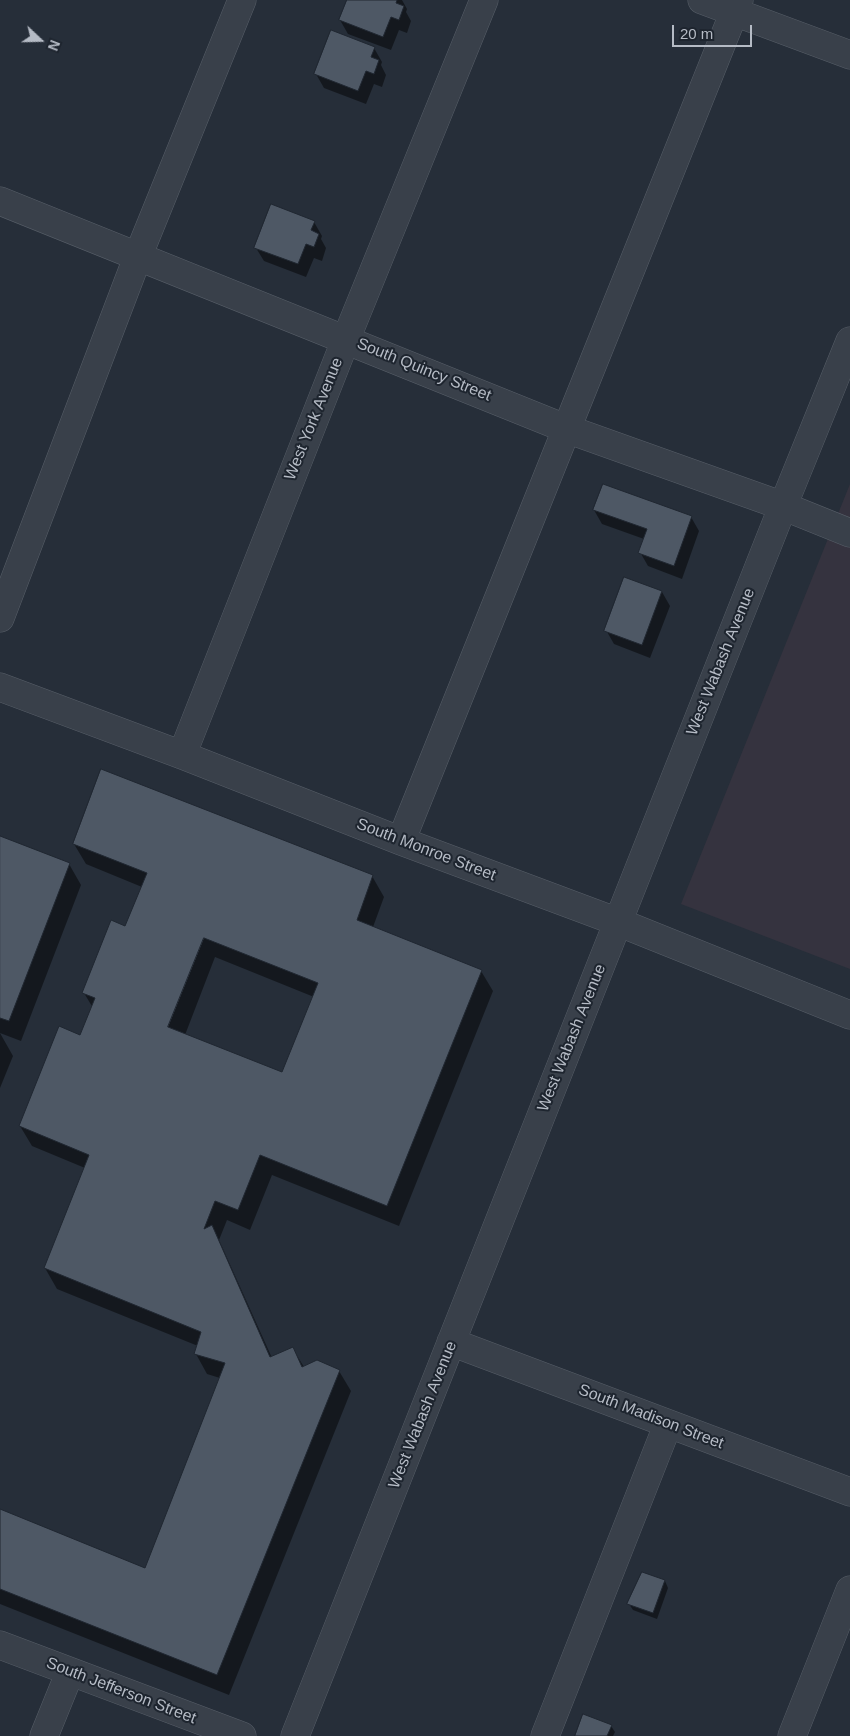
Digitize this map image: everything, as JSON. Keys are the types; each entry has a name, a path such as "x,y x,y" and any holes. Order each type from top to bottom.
{"street":[{"path":"0,618 138,256 242,0"},
{"name":"West York Avenue","path":"182,756 346,339 484,0"},
{"path":"702,0 737,6 850,55"},
{"path":"402,841 737,6"},
{"name":"South Quincy Street","path":"0,200 567,429 783,506 850,533"},
{"name":"West Wabash Avenue","path":"295,1736 850,341"},
{"name":"South Monroe Street","path":"0,687 402,841 848,1008"},
{"name":"South Madison Street","path":"452,1342 850,1492"},
{"path":"544,1736 668,1424"},
{"path":"792,1736 850,1590"},
{"name":"South Jefferson Street","path":"0,1645 242,1736"},
{"path":"44,1736 70,1672"}],"shaded area":[{"path":"850,484 850,969 681,904"}],"building":[{"path":"347,0 397,0 396,3 404,6 399,20 391,17 383,37 339,20"},
{"path":"331,30 375,47 371,57 379,60 374,74 366,71 358,91 314,74"},
{"path":"271,204 315,221 311,230 319,234 314,247 306,244 298,264 254,248"},
{"path":"603,484 692,516 674,566 638,553 647,529 593,510"},
{"path":"624,577 662,591 642,645 604,631"},
{"path":"101,769 373,875 357,920 482,970 387,1206 260,1155 238,1210 215,1201 204,1229 212,1225 270,1357 293,1347 302,1367 317,1360 340,1370 217,1675 0,1589 0,1509 145,1568 225,1363 194,1354 201,1332 44,1268 89,1155 19,1126 59,1026 80,1035 95,998 82,993 111,920 125,926 147,873 73,844","holes":["204,938 318,983 282,1072 168,1027"]},
{"path":"0,836 70,863 9,1021 0,1018"},
{"path":"642,1572 665,1580 653,1613 627,1604"},
{"path":"583,1714 612,1725 607,1736 575,1736"}]}
